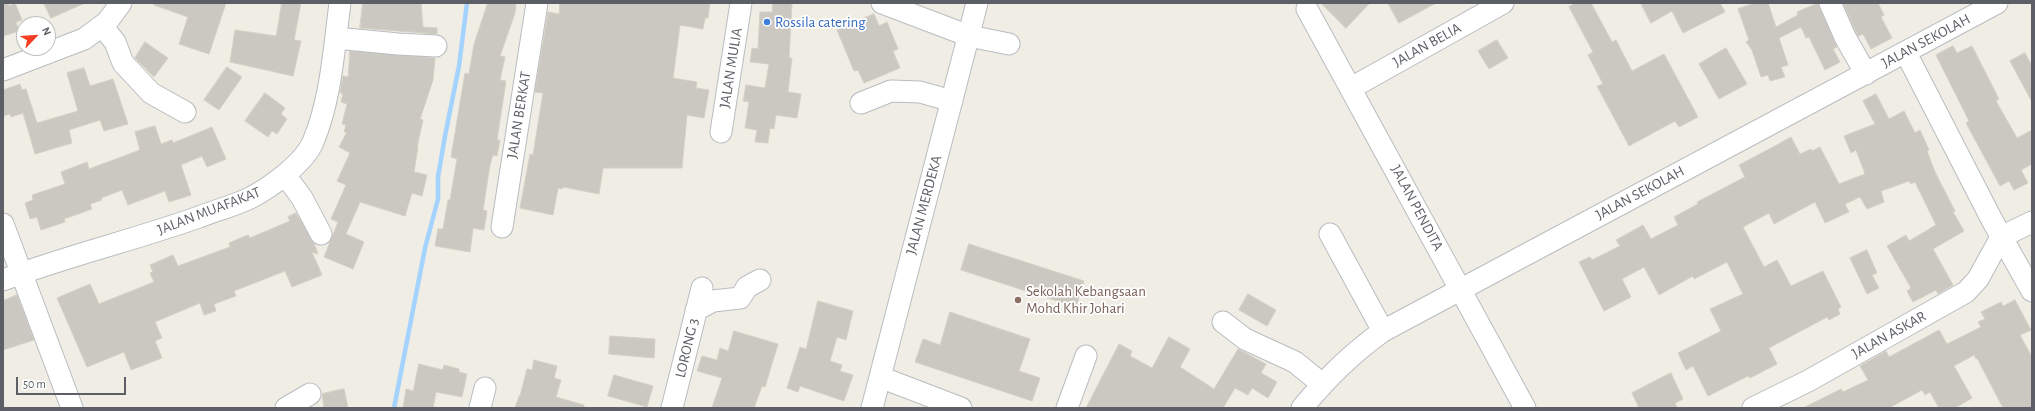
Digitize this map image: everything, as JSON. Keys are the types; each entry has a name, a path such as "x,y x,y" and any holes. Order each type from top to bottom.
{"street":[{"path":"3,70 84,39 102,26 121,3"},
{"name":"JALAN MUAFAKAT","path":"12,277 182,223 248,198 268,188 285,175 312,144 323,110 336,38 340,3"},
{"name":"JALAN BERKAT","path":"502,227 537,3"},
{"name":"JALAN MULIA","path":"720,132 741,3"},
{"path":"882,3 969,36 1009,44"},
{"name":"JALAN MERDEKA","path":"872,408 977,3"},
{"name":"JALAN BELIA","path":"1351,88 1503,3"},
{"path":"1830,3 1866,74"},
{"name":"JALAN SEKOLAH","path":"1302,408 1322,384 1354,352 1383,331 1906,53 1997,3"},
{"name":"JALAN PENDITA","path":"1307,9 1525,408"},
{"path":"102,26 115,42 123,63 151,93 185,112"},
{"path":"336,38 436,46"},
{"path":"1906,53 2001,237 2032,291"},
{"path":"862,103 891,91 920,92 952,101"},
{"path":"285,175 302,198 321,234"},
{"path":"2001,237 2032,222"},
{"path":"3,224 12,277 72,408"},
{"path":"1330,234 1383,331"},
{"name":"JALAN ASKAR","path":"1753,408 1808,381 1966,292 1978,279 2001,237"},
{"path":"696,310 713,301 740,298 747,287 760,280"},
{"name":"LORONG 3","path":"672,408 702,288"},
{"path":"1223,322 1245,339 1295,362 1322,384"},
{"path":"1067,408 1086,356"},
{"path":"880,376 961,408"},
{"path":"480,408 486,388"},
{"path":"286,408 310,394"}],"building":[{"path":"3,3 8,3 9,6 15,3 20,16 16,16 16,32 3,36"},
{"path":"44,3 85,3 56,16 50,16"},
{"path":"154,3 226,3 209,54 179,44 188,17 154,5"},
{"path":"282,3 301,3 294,40 301,41 293,76 230,62 235,30 276,36"},
{"path":"363,3 421,3 423,27 437,28 437,34 360,28"},
{"path":"488,3 516,3 515,13 500,56 505,57 500,80 506,81 497,140 500,140 497,156 493,155 490,165 483,210 487,211 484,230 473,228 470,252 435,246 438,229 443,229 448,200 450,200 457,159 451,157 465,73 469,74 474,44"},
{"path":"560,3 710,3 708,18 705,18 703,29 680,25 673,78 697,82 696,88 709,90 704,118 687,115 682,168 603,168 599,194 563,187 562,189 558,188 553,215 520,208 530,154 533,155 543,93 535,92 548,12 559,14"},
{"path":"773,3 792,3 789,58 792,58 788,92 801,94 797,118 776,115 774,129 770,128 768,143 755,142 757,130 745,128 749,102 743,101 746,85 765,88 769,64 750,62 752,48 758,49 760,12 772,12"},
{"path":"1321,3 1370,3 1346,28"},
{"path":"1388,3 1436,3 1399,23"},
{"path":"1576,3 1591,3 1612,42 1616,40 1632,71 1664,54 1698,117 1679,127 1675,121 1629,146 1597,86 1603,84 1588,55 1593,52 1569,7"},
{"path":"1641,3 1720,3 1725,12 1683,33 1672,11 1651,23"},
{"path":"1755,3 1768,3 1776,27 1798,15 1797,12 1818,3 1837,47 1833,49 1840,62 1825,70 1809,37 1806,38 1801,27 1779,38 1788,65 1781,67 1785,77 1770,81 1768,75 1761,77 1752,50 1746,42 1749,40 1738,9"},
{"path":"1843,3 1878,3 1884,15 1881,17 1892,38 1871,49 1863,34 1858,36"},
{"path":"874,14 879,26 887,22 898,49 893,51 900,68 864,83 858,70 854,71 837,30"},
{"path":"1497,40 1508,58 1489,69 1478,51"},
{"path":"145,42 168,58 154,77 135,58"},
{"path":"1953,46 1957,53 1972,46 1999,99 1996,101 2017,138 2032,130 2032,164 2021,170 2028,183 2014,190 2009,181 2000,186 1966,123 1969,121 1936,55"},
{"path":"1726,48 1747,84 1719,99 1699,64"},
{"path":"350,51 435,58 433,80 420,119 423,120 417,147 414,172 427,175 422,196 412,193 405,216 360,202 346,234 364,242 353,269 324,257 338,222 331,219 346,185 337,181 350,153 339,147 347,132 344,132 346,125 342,124 347,104 341,102 343,94 340,93 343,76 348,77"},
{"path":"2025,53 2032,66 2032,102 2010,61"},
{"path":"227,67 242,77 219,110 204,100"},
{"path":"84,68 90,86 113,79 128,124 104,131 100,120 69,130 72,143 35,154 23,113 11,117 10,114 3,116 3,90 20,84 22,90 26,89 37,123 78,111 67,73"},
{"path":"265,93 285,108 281,114 287,119 277,134 272,131 268,137 245,121"},
{"path":"1876,94 1889,119 1904,111 1915,133 1920,130 1929,150 1927,151 1935,172 1955,211 1953,212 1964,231 1933,249 1953,285 1938,294 1936,290 1913,302 1907,291 1911,288 1887,246 1906,235 1909,241 1936,225 1915,182 1911,184 1909,181 1881,191 1884,202 1867,209 1860,197 1845,204 1849,212 1825,223 1815,202 1774,224 1769,213 1743,227 1764,267 1777,260 1791,286 1823,271 1841,307 1838,309 1840,314 1829,320 1827,317 1769,348 1777,364 1750,378 1748,376 1708,396 1693,366 1686,370 1678,353 1721,331 1710,309 1743,294 1727,262 1694,279 1693,276 1659,295 1644,267 1622,279 1631,297 1604,311 1579,262 1590,257 1592,260 1620,246 1616,240 1643,225 1651,239 1678,225 1674,217 1698,204 1697,202 1745,177 1739,165 1791,137 1800,154 1820,147 1839,184 1865,174 1856,150 1851,153 1844,136 1875,124 1863,101"},
{"path":"155,126 161,144 172,140 173,143 212,127 226,159 207,167 202,156 181,165 191,195 169,202 165,191 128,205 122,190 90,204 92,209 64,219 65,222 41,230 37,217 30,219 25,203 33,200 32,195 65,184 61,172 87,162 89,169 140,150 135,132"},
{"path":"296,213 314,243 318,254 312,252 322,275 292,287 285,271 234,291 236,296 214,304 216,311 204,315 200,303 155,322 162,338 155,341 162,358 131,370 124,352 87,367 57,298 90,284 99,304 154,282 150,273 153,272 150,265 173,255 178,266 230,247 229,243 248,235 250,238 290,221 288,217"},
{"path":"969,244 1084,281 1076,307 961,270"},
{"path":"1867,250 1877,273 1872,275 1879,288 1867,294 1850,258"},
{"path":"1248,294 1276,310 1267,326 1239,310"},
{"path":"17,295 34,340 3,350 3,301"},
{"path":"2015,300 2031,330 2020,335 2032,357 2032,408 2003,408 1974,355 1954,366 1972,398 1955,408 1939,408 1930,392 1925,395 1922,390 1889,408 1803,408 1841,389 1843,392 1868,380 1860,366 1886,351 1889,357 1939,330 1947,344 1981,327 1978,322 1985,319 1981,312 2001,302 2003,306"},
{"path":"818,301 853,311 846,340 837,337 830,361 842,365 840,371 853,375 844,401 800,386 798,392 787,388 800,347 806,349"},
{"path":"950,312 1030,339 1019,371 1040,378 1032,401 915,362 923,339 940,345"},
{"path":"734,331 778,344 765,387 762,386 754,408 712,408 722,378 697,371 702,356 717,360 720,348 728,351"},
{"path":"610,336 655,339 654,358 609,354"},
{"path":"1169,337 1190,349 1180,367 1214,389 1238,349 1266,364 1261,373 1277,382 1268,398 1252,388 1248,395 1235,388 1223,408 1086,408 1119,344 1132,351 1130,356 1152,368"},
{"path":"534,360 557,366 554,378 561,380 556,397 584,405 584,408 515,408 520,396 527,369 532,370"},
{"path":"419,364 443,370 444,365 459,369 459,372 467,374 462,397 436,392 433,408 403,408 406,389 413,391"},
{"path":"1671,373 1683,399 1675,403 1677,408 1639,408 1632,393"},
{"path":"614,375 653,386 647,407 608,396"},
{"path":"344,389 348,408 324,408 322,394"}],"waterway":[{"path":"394,408 425,248 438,199 438,177 459,66 467,3"}],"place":[{"name":"Rossila catering","path":"767,22"},
{"name":"Sekolah Kebangsaan Mohd Khir Johari","path":"1018,300"}]}
